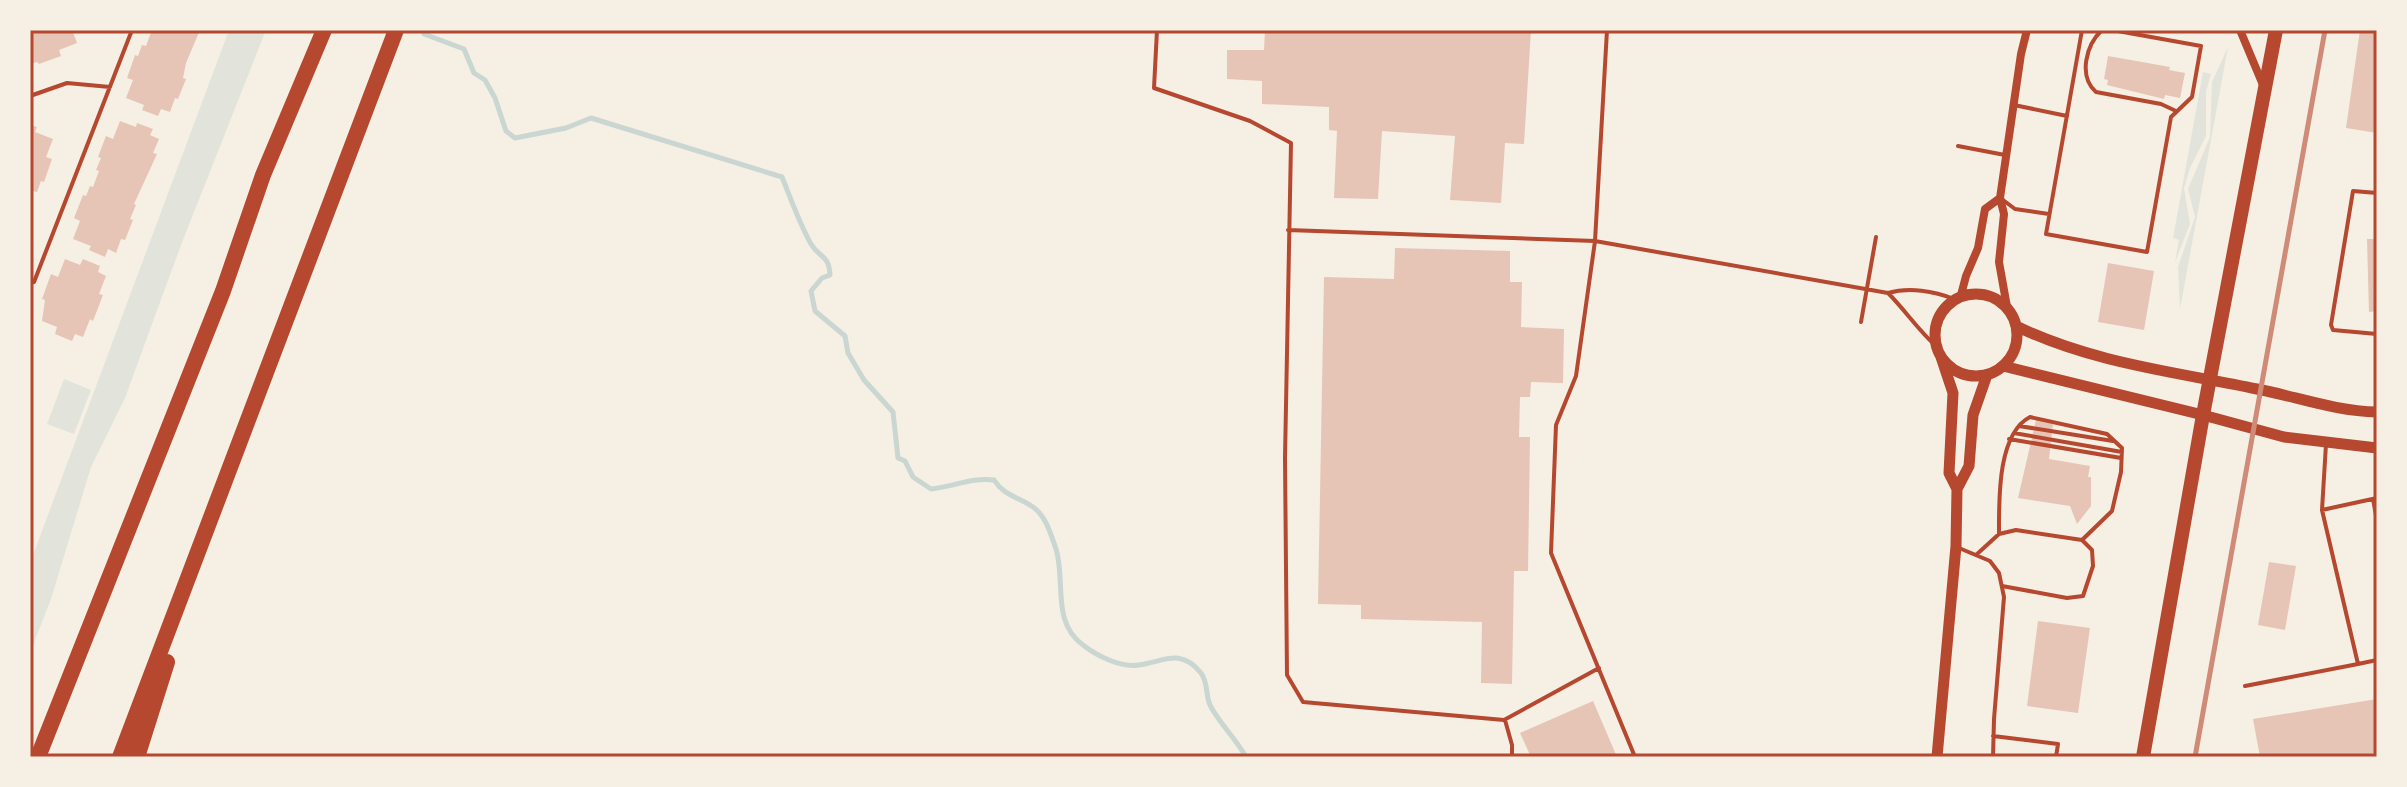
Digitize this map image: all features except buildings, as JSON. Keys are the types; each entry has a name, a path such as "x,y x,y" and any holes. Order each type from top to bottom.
{"highway":[{"path":"30,756 41,749 223,291 268,163 324,30"},
{"path":"120,757 396,30"},
{"path":"137,757 215,503"}],"main road":[{"path":"2143,757 2209,379 2276,30"}],"street":[{"path":"1938,352 1961,374 1974,376 1987,375 2003,366 2015,348 2016,326 2007,307 1999,262 2004,214 2000,198 2027,30"},
{"path":"2240,30 2264,89"},
{"path":"1957,489 1949,473 1953,393 1934,333 1937,319 1944,308 1958,297 1978,248 1985,209 2000,198"},
{"path":"1958,297 1986,294 2007,307"},
{"path":"2016,326 2049,342 2101,357 2320,406 2377,412"},
{"path":"2003,366 2284,437 2377,448"},
{"path":"1937,757 1956,546 1957,489 1969,466 1973,415 1987,375"}],"lane":[{"path":"30,283 34,282 132,30"},
{"path":"1157,30 1154,88 1250,121 1291,143 1285,443 1287,675 1303,702 1504,720 1599,668"},
{"path":"1607,30 1595,241 1576,376 1556,425 1551,553 1635,757"},
{"path":"2082,30 2046,234 2147,252 2171,117 2192,97 2201,46 2139,32 2112,30"},
{"path":"2102,30 2095,37 2087,57 2086,79 2090,87 2096,92 2161,104 2176,111"},
{"path":"30,96 67,83 110,87"},
{"path":"2014,105 2067,116"},
{"path":"1958,146 2005,155"},
{"path":"2377,193 2353,191 2331,325 2333,330 2377,334"},
{"path":"2000,198 2015,209 2049,214"},
{"path":"1288,230 1595,241 1888,293 1902,289 1958,297"},
{"path":"1861,322 1876,237"},
{"path":"1888,293 1938,352"},
{"path":"1999,534 1999,500 2011,436 2030,417 2107,434 2122,448 2121,472 2112,511 2082,540"},
{"path":"2018,426 2115,441"},
{"path":"2011,436 2122,455"},
{"path":"2326,444 2322,510 2358,664"},
{"path":"2322,510 2375,498 2377,521"},
{"path":"1976,555 1999,534 2016,530 2082,540 2092,550 2093,566 2083,596 2067,598 2002,586"},
{"path":"1956,546 1990,561 1999,573 2004,597 1993,757"},
{"path":"2245,686 2377,660"},
{"path":"1504,720 1512,745 1512,757"},
{"path":"1993,736 2058,744 2056,757"}],"shaded area":[{"path":"229,30 266,30 181,245 125,398 91,467 51,599 30,653 30,563"},
{"path":"2228,47 2180,309 2178,267 2195,217 2188,189 2210,137 2212,82"},
{"path":"2203,72 2211,74 2206,92 2206,136 2184,188 2190,224 2175,262 2179,240 2173,238"},
{"path":"64,379 91,390 74,434 47,424"}],"waterway":[{"path":"424,34 464,49 474,73 485,80 495,98 506,131 515,138 566,128 591,118 782,177 807,236 829,268 830,275 822,278 811,291 815,311 845,336 848,353 864,380 893,412 898,458 905,461 913,477 931,489 994,480 1007,493 1038,511 1056,549 1063,613 1073,636 1095,653 1117,663 1139,665 1171,658 1186,660 1201,673 1211,707 1246,757"}],"railway":[{"path":"2195,757 2325,30"}]}
